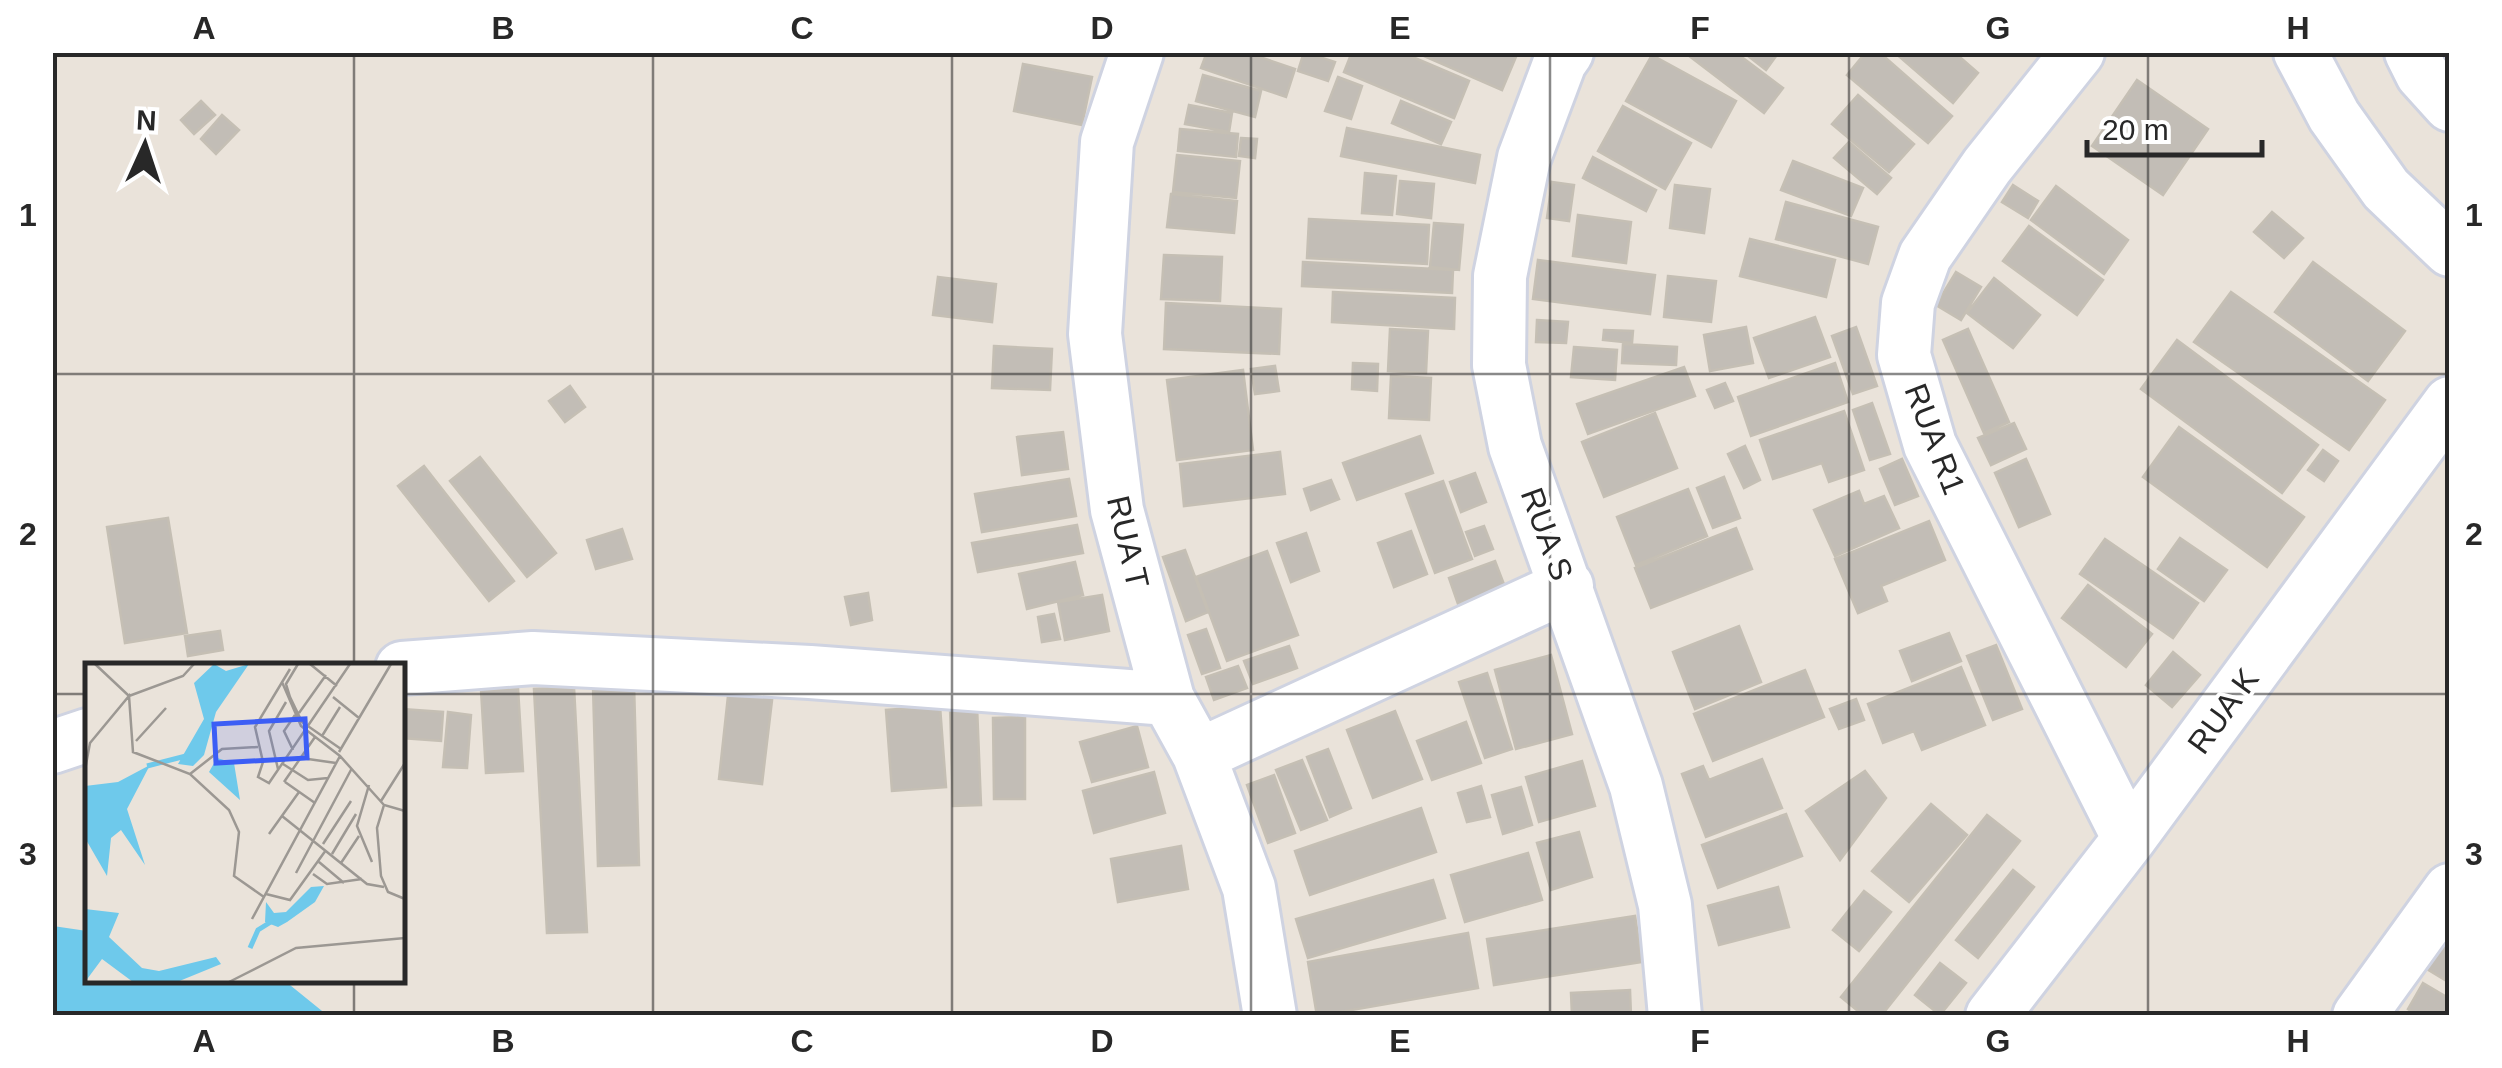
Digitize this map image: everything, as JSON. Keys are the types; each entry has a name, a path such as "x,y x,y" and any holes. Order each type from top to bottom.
{"street":[{"name":"RUA T","path":"1137,52 1107,142 1095,334 1116,510 1168,698 1199,755 1249,888 1270,1016"},
{"name":"RUA S","path":"1567,52 1524,158 1500,276 1499,365 1515,446 1636,786 1665,904 1674,1016"},
{"name":"RUA R1","path":"2078,52 1987,166 1925,256 1908,303 1904,355 1930,445 2129,840"},
{"path":"2300,52 2334,116 2386,189 2450,250"},
{"path":"2411,52 2422,74 2450,104"},
{"name":"RUA K","path":"1992,1016 2129,840 2450,403"},
{"path":"1199,755 1567,586"},
{"path":"405,668 533,658 810,672 1168,698"},
{"path":"52,748 85,736"},
{"path":"2359,1016 2450,890"}],"water":[{"path":"53,926 85,931 85,983 287,983 327,1015 53,1015"}],"building":[{"path":"1207,52 1245,52 1295,69 1286,97 1201,68"},
{"path":"1304,52 1335,62 1328,81 1298,71"},
{"path":"1352,52 1401,52 1469,81 1454,118 1344,72"},
{"path":"1415,52 1518,52 1502,90"},
{"path":"1684,52 1735,52 1783,88 1764,113"},
{"path":"1743,52 1779,52 1766,70"},
{"path":"1866,52 1879,52 1952,116 1928,143 1847,75"},
{"path":"1894,52 1954,52 1978,73 1953,103"},
{"path":"1652,55 1736,101 1711,147 1626,101"},
{"path":"1023,64 1092,77 1082,125 1014,111"},
{"path":"1203,75 1261,91 1255,117 1196,101"},
{"path":"1338,77 1362,86 1351,119 1325,111"},
{"path":"2137,80 2208,129 2163,195 2092,146"},
{"path":"1858,95 1914,144 1889,172 1832,124"},
{"path":"201,101 215,115 194,134 181,120"},
{"path":"1401,101 1451,122 1441,144 1392,123"},
{"path":"1189,105 1232,113 1229,132 1185,124"},
{"path":"1623,106 1691,143 1665,189 1598,151"},
{"path":"222,115 239,130 216,154 201,139"},
{"path":"1347,128 1480,155 1475,183 1341,156"},
{"path":"1180,129 1238,134 1236,157 1178,151"},
{"path":"1241,138 1257,139 1255,158 1239,156"},
{"path":"1849,142 1891,178 1877,194 1834,158"},
{"path":"1177,155 1240,161 1236,198 1173,192"},
{"path":"1593,157 1656,190 1646,211 1583,178"},
{"path":"1793,161 1863,188 1851,216 1781,190"},
{"path":"1365,173 1396,176 1392,215 1362,213"},
{"path":"1400,181 1434,184 1431,218 1397,214"},
{"path":"1552,182 1574,185 1569,221 1547,218"},
{"path":"1675,185 1710,189 1704,233 1670,228"},
{"path":"2013,185 2038,201 2028,218 2002,202"},
{"path":"2056,186 2128,240 2104,274 2031,220"},
{"path":"1171,194 1237,201 1234,233 1167,227"},
{"path":"1786,202 1878,227 1868,264 1776,239"},
{"path":"2272,212 2303,238 2284,258 2254,232"},
{"path":"1578,215 1631,222 1626,263 1573,256"},
{"path":"1309,219 1429,225 1427,264 1307,258"},
{"path":"1434,223 1463,225 1459,270 1430,267"},
{"path":"2029,226 2103,280 2077,315 2003,261"},
{"path":"1750,239 1835,260 1826,297 1740,276"},
{"path":"1164,255 1222,257 1220,301 1161,299"},
{"path":"1538,260 1655,275 1650,314 1533,299"},
{"path":"1303,262 1453,270 1452,293 1302,286"},
{"path":"2313,262 2405,331 2368,381 2275,312"},
{"path":"1956,272 1981,287 1961,320 1936,305"},
{"path":"1668,276 1716,281 1711,322 1664,317"},
{"path":"938,277 996,284 992,322 933,315"},
{"path":"1994,278 2040,315 2013,348 1967,313"},
{"path":"1333,292 1455,298 1454,329 1332,322"},
{"path":"2231,292 2385,400 2349,450 2194,342"},
{"path":"1166,303 1281,309 1279,354 1164,349"},
{"path":"1815,317 1830,357 1769,378 1754,338"},
{"path":"1537,320 1568,322 1566,343 1536,342"},
{"path":"1746,327 1753,363 1710,371 1704,335"},
{"path":"1856,327 1877,386 1853,394 1832,336"},
{"path":"1390,329 1428,331 1426,373 1388,371"},
{"path":"1968,329 2009,422 1984,433 1943,340"},
{"path":"1604,330 1633,331 1632,343 1603,340"},
{"path":"2177,340 2318,445 2282,493 2141,389"},
{"path":"1623,344 1677,347 1676,365 1622,363"},
{"path":"994,346 1052,349 1050,390 992,388"},
{"path":"1574,347 1617,350 1615,380 1571,377"},
{"path":"1353,363 1378,364 1377,391 1352,389"},
{"path":"1835,363 1848,402 1751,436 1738,397"},
{"path":"1275,366 1279,391 1255,394 1251,369"},
{"path":"1684,367 1695,396 1588,434 1577,404"},
{"path":"1243,370 1253,450 1177,460 1167,380"},
{"path":"1391,376 1431,378 1429,420 1389,418"},
{"path":"1725,383 1733,401 1715,408 1707,390"},
{"path":"570,386 585,407 565,422 549,401"},
{"path":"1872,403 1890,454 1870,460 1853,410"},
{"path":"1844,411 1864,470 1829,482 1822,463 1773,479 1760,440"},
{"path":"1655,413 1677,468 1604,497 1582,442"},
{"path":"2014,423 2026,449 1991,465 1978,438"},
{"path":"2179,427 2304,517 2267,567 2143,477"},
{"path":"1063,432 1068,469 1022,475 1017,437"},
{"path":"1420,436 1433,473 1357,500 1343,463"},
{"path":"1745,446 1760,480 1744,488 1728,454"},
{"path":"2323,450 2338,461 2324,481 2308,470"},
{"path":"1280,452 1285,494 1184,506 1180,464"},
{"path":"480,457 556,553 527,577 450,481"},
{"path":"1902,459 1918,496 1895,505 1880,469"},
{"path":"2026,459 2050,514 2019,527 1995,473"},
{"path":"424,466 514,581 489,601 398,486"},
{"path":"1475,473 1486,502 1461,512 1450,482"},
{"path":"1724,477 1740,518 1713,528 1697,488"},
{"path":"1069,479 1076,516 982,532 975,494"},
{"path":"1331,480 1339,499 1311,510 1304,489"},
{"path":"1443,481 1472,559 1435,573 1406,494"},
{"path":"1688,489 1707,536 1636,565 1617,517"},
{"path":"1859,491 1864,504 1884,496 1899,528 1835,556 1814,510"},
{"path":"168,518 187,633 125,643 107,527"},
{"path":"1929,521 1945,560 1881,586 1887,601 1858,613 1835,559"},
{"path":"1077,525 1083,553 978,572 972,543"},
{"path":"1484,526 1493,549 1475,556 1466,532"},
{"path":"1736,528 1752,569 1651,608 1635,568"},
{"path":"622,529 632,559 596,569 587,540"},
{"path":"1411,531 1427,574 1394,587 1378,543"},
{"path":"1306,533 1319,571 1291,582 1277,543"},
{"path":"2180,538 2227,570 2204,601 2158,569"},
{"path":"2105,539 2198,603 2173,638 2080,574"},
{"path":"1185,550 1208,612 1186,621 1163,557"},
{"path":"1267,551 1298,635 1227,661 1196,577"},
{"path":"1495,561 1505,587 1458,604 1449,578"},
{"path":"1075,562 1083,595 1027,609 1019,574"},
{"path":"2088,585 2152,634 2126,667 2062,618"},
{"path":"868,593 872,620 851,625 845,597"},
{"path":"1102,595 1109,631 1065,640 1058,602"},
{"path":"1054,614 1060,639 1042,642 1038,617"},
{"path":"1739,626 1761,682 1695,709 1673,652"},
{"path":"1206,629 1220,668 1202,674 1188,635"},
{"path":"220,631 223,650 188,656 185,636"},
{"path":"1949,633 1961,661 1912,681 1900,651"},
{"path":"1996,645 2022,709 1993,720 1967,656"},
{"path":"1289,646 1297,668 1253,684 1244,661"},
{"path":"2173,652 2200,675 2172,707 2146,685"},
{"path":"1551,655 1572,734 1516,749 1495,670"},
{"path":"1238,666 1247,688 1214,700 1206,677"},
{"path":"1961,667 1985,725 1922,750 1914,731 1883,743 1868,704"},
{"path":"1805,670 1824,717 1713,761 1694,714"},
{"path":"1487,673 1512,749 1485,758 1459,682"},
{"path":"634,684 639,865 598,866 593,686"},
{"path":"574,687 587,932 547,933 534,689"},
{"path":"729,687 773,692 762,784 719,779"},
{"path":"518,688 523,771 486,773 481,690"},
{"path":"1856,699 1864,720 1839,729 1830,709"},
{"path":"940,706 946,787 892,791 886,710"},
{"path":"977,706 981,805 953,806 950,707"},
{"path":"405,709 443,712 441,741 405,738"},
{"path":"1395,711 1422,779 1373,798 1347,730"},
{"path":"448,712 471,715 467,768 443,767"},
{"path":"1025,717 1025,799 994,799 993,718"},
{"path":"1466,722 1481,763 1432,780 1417,741"},
{"path":"1137,726 1148,767 1092,782 1080,742"},
{"path":"1328,749 1351,808 1330,817 1307,757"},
{"path":"1762,759 1782,808 1706,837 1682,774 1703,766 1709,780"},
{"path":"1302,760 1327,820 1301,830 1276,770"},
{"path":"1582,761 1595,806 1539,822 1526,777"},
{"path":"1865,771 1886,798 1840,860 1806,811"},
{"path":"1154,772 1165,813 1094,833 1083,791"},
{"path":"1274,775 1295,833 1268,843 1247,785"},
{"path":"1481,786 1490,817 1467,822 1458,793"},
{"path":"1521,787 1532,825 1503,834 1492,795"},
{"path":"1931,804 1967,835 1909,902 1872,871"},
{"path":"1421,808 1436,852 1310,895 1295,851"},
{"path":"1786,814 1802,856 1718,888 1702,845"},
{"path":"1987,815 2020,841 1881,1016 1864,1016 1841,997"},
{"path":"1579,832 1592,877 1551,890 1537,843"},
{"path":"1181,846 1188,889 1118,902 1111,859"},
{"path":"1528,853 1542,900 1465,922 1451,875"},
{"path":"2013,870 2034,887 1978,958 1956,940"},
{"path":"1433,880 1445,918 1308,958 1296,919"},
{"path":"1778,887 1789,927 1719,945 1708,906"},
{"path":"1864,891 1891,912 1859,951 1833,930"},
{"path":"1635,916 1642,962 1494,985 1487,939"},
{"path":"1468,933 1478,988 1317,1016 1308,962"},
{"path":"2450,941 2450,983 2427,969"},
{"path":"1940,963 1966,983 1940,1015 1915,995"},
{"path":"2423,983 2450,999 2450,1016 2419,1016 2408,1009"},
{"path":"1630,990 1631,1016 1572,1016 1571,993"}]}
